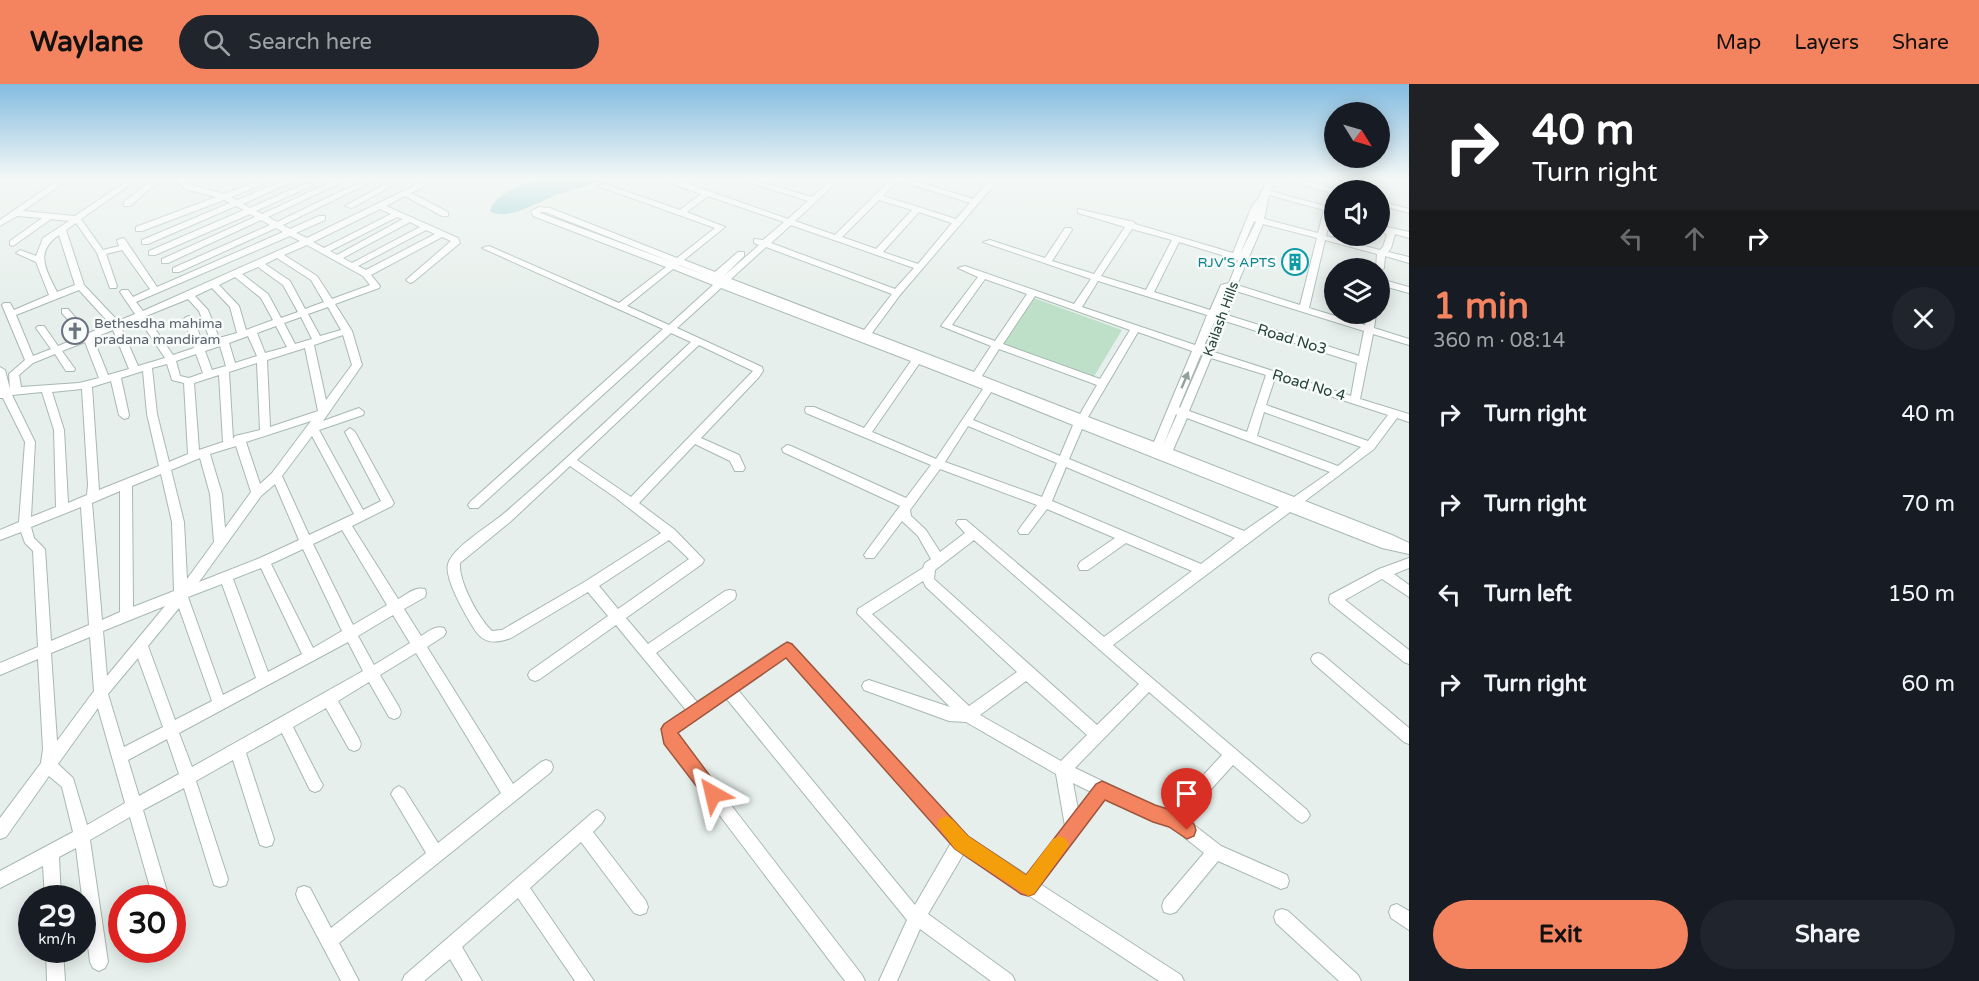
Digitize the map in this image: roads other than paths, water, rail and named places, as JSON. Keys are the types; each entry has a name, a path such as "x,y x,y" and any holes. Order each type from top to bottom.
{"street":[{"path":"13,243 45,220"},
{"path":"54,296 39,260 39,254 46,240 76,220"},
{"path":"78,220 101,253 113,286"},
{"path":"139,229 164,220"},
{"path":"144,243 199,220"},
{"path":"152,253 230,220"},
{"path":"165,261 260,220"},
{"path":"7,392 87,385 279,323 376,286 366,274 264,220"},
{"path":"176,270 288,220"},
{"path":"318,220 155,290 129,296 170,358 176,378 189,381 314,343 347,330"},
{"path":"7,392 14,374 30,361 189,295 351,220"},
{"path":"324,251 386,220"},
{"path":"337,258 408,220"},
{"path":"410,280 456,243 455,240 412,220"},
{"path":"551,220 990,385 1292,504 1388,538 1406,548"},
{"path":"570,220 673,264"},
{"path":"620,307 721,226 702,220"},
{"path":"474,505 784,220 919,267"},
{"path":"836,239 855,220"},
{"path":"878,252 908,220"},
{"path":"863,337 897,293 958,222 951,220"},
{"path":"1115,220 1239,257"},
{"path":"1255,220 1409,260"},
{"name":"Kailash Hills","path":"1161,452 1255,220"},
{"path":"1077,307 1131,224"},
{"path":"352,266 426,227"},
{"path":"61,229 80,286 115,324 135,370"},
{"path":"1047,262 1068,230"},
{"path":"1390,230 1409,235"},
{"path":"1304,308 1324,233"},
{"path":"366,274 442,234"},
{"path":"1148,295 1177,238"},
{"path":"760,242 897,293"},
{"name":"Road No3","path":"987,242 1148,295 1363,361"},
{"path":"101,253 122,244 155,290"},
{"path":"1381,258 1381,253 1388,246"},
{"path":"486,248 752,363 758,370 633,502"},
{"path":"20,253 39,260"},
{"path":"0,831 102,693 181,596 256,493 276,476 313,428 357,365 347,330 328,304 314,278 277,254"},
{"path":"258,263 286,283 303,312 314,343 324,413"},
{"name":"Road No 4","path":"962,268 1203,352 1409,418"},
{"path":"235,273 265,296 293,349"},
{"path":"984,275 946,326 1103,384"},
{"path":"213,284 234,306 262,357 265,430"},
{"path":"1390,285 1409,290"},
{"path":"30,361 9,309 80,286"},
{"path":"1229,286 1409,342"},
{"path":"974,379 1033,292"},
{"path":"189,295 204,310 220,341 228,368 234,441 256,493"},
{"path":"65,311 87,336 110,378 124,416"},
{"path":"189,319 208,374"},
{"path":"1355,400 1370,324"},
{"path":"41,327 70,369"},
{"path":"1024,531 1045,503 1081,421 1136,328"},
{"path":"671,533 590,585 506,634 495,638 483,632 453,569 456,558 506,519 698,341"},
{"path":"866,433 919,358"},
{"path":"147,366 152,414 178,522 181,596 220,705"},
{"path":"0,370 7,392 30,442 25,526 29,540 39,549 50,749 48,766"},
{"path":"1251,438 1271,374"},
{"path":"189,381 199,454 216,494 220,541"},
{"path":"87,385 94,485 89,500 102,693 157,885"},
{"path":"870,555 938,464 990,385"},
{"path":"46,389 59,430 62,510"},
{"path":"1261,407 1370,446"},
{"path":"810,410 938,464 1045,503 1203,570"},
{"path":"1178,411 1339,471"},
{"path":"313,428 359,412"},
{"path":"0,535 199,454 265,430 324,413"},
{"path":"1103,645 1245,537 1339,471 1370,446 1395,413"},
{"path":"966,421 1245,537"},
{"path":"313,428 361,516"},
{"path":"0,669 127,615 264,562 387,503 350,432"},
{"path":"694,439 735,458 739,468"},
{"path":"787,449 906,507"},
{"path":"535,675 698,560 671,533 633,502 569,460"},
{"path":"276,476 291,501 306,543 372,675 394,712"},
{"path":"126,485 127,615"},
{"path":"906,507 906,518 922,533 938,560"},
{"path":"962,523 1302,815"},
{"path":"345,525 511,795"},
{"path":"974,533 926,572 863,613 968,715 1037,756 1102,790 1153,813 1174,819 1215,852 1281,881"},
{"path":"1084,566 1126,536"},
{"path":"264,562 310,657"},
{"path":"1409,563 1383,573 1335,599 1409,658"},
{"path":"926,572 930,583 1027,674 1097,735"},
{"path":"1383,573 1409,592"},
{"path":"226,578 264,681"},
{"path":"590,585 695,710"},
{"path":"119,757 310,657 420,593"},
{"path":"647,652 730,595"},
{"path":"0,880 238,752 328,697 372,675 439,632"},
{"path":"141,646 188,778 220,879"},
{"path":"856,981 670,738 669,729 787,649 961,842 1175,981"},
{"path":"1318,659 1409,737"},
{"path":"869,686 949,714 968,715 1027,674"},
{"path":"1063,769 1148,684"},
{"path":"727,688 909,911 1006,981"},
{"path":"328,697 354,744"},
{"path":"285,725 315,786"},
{"path":"238,752 266,839"},
{"path":"1174,819 1232,755"},
{"path":"48,766 68,783 82,837 99,962"},
{"path":"329,940 546,767"},
{"path":"1063,769 1073,828"},
{"path":"1028,887 1102,790"},
{"path":"399,794 436,855"},
{"path":"411,981 597,818"},
{"path":"582,831 640,907"},
{"path":"888,981 917,917 961,842"},
{"path":"1170,906 1215,852"},
{"path":"51,854 52,885"},
{"path":"519,886 585,981"},
{"path":"304,894 350,981"},
{"path":"1282,917 1352,981"},
{"path":"452,945 473,981"},
{"path":"55,963 56,981"}],"place":[{"name":"RJV'S APTS","path":"1295,262"},
{"name":"Bethesdha mahima pradana mandiram","path":"75,331"}]}
